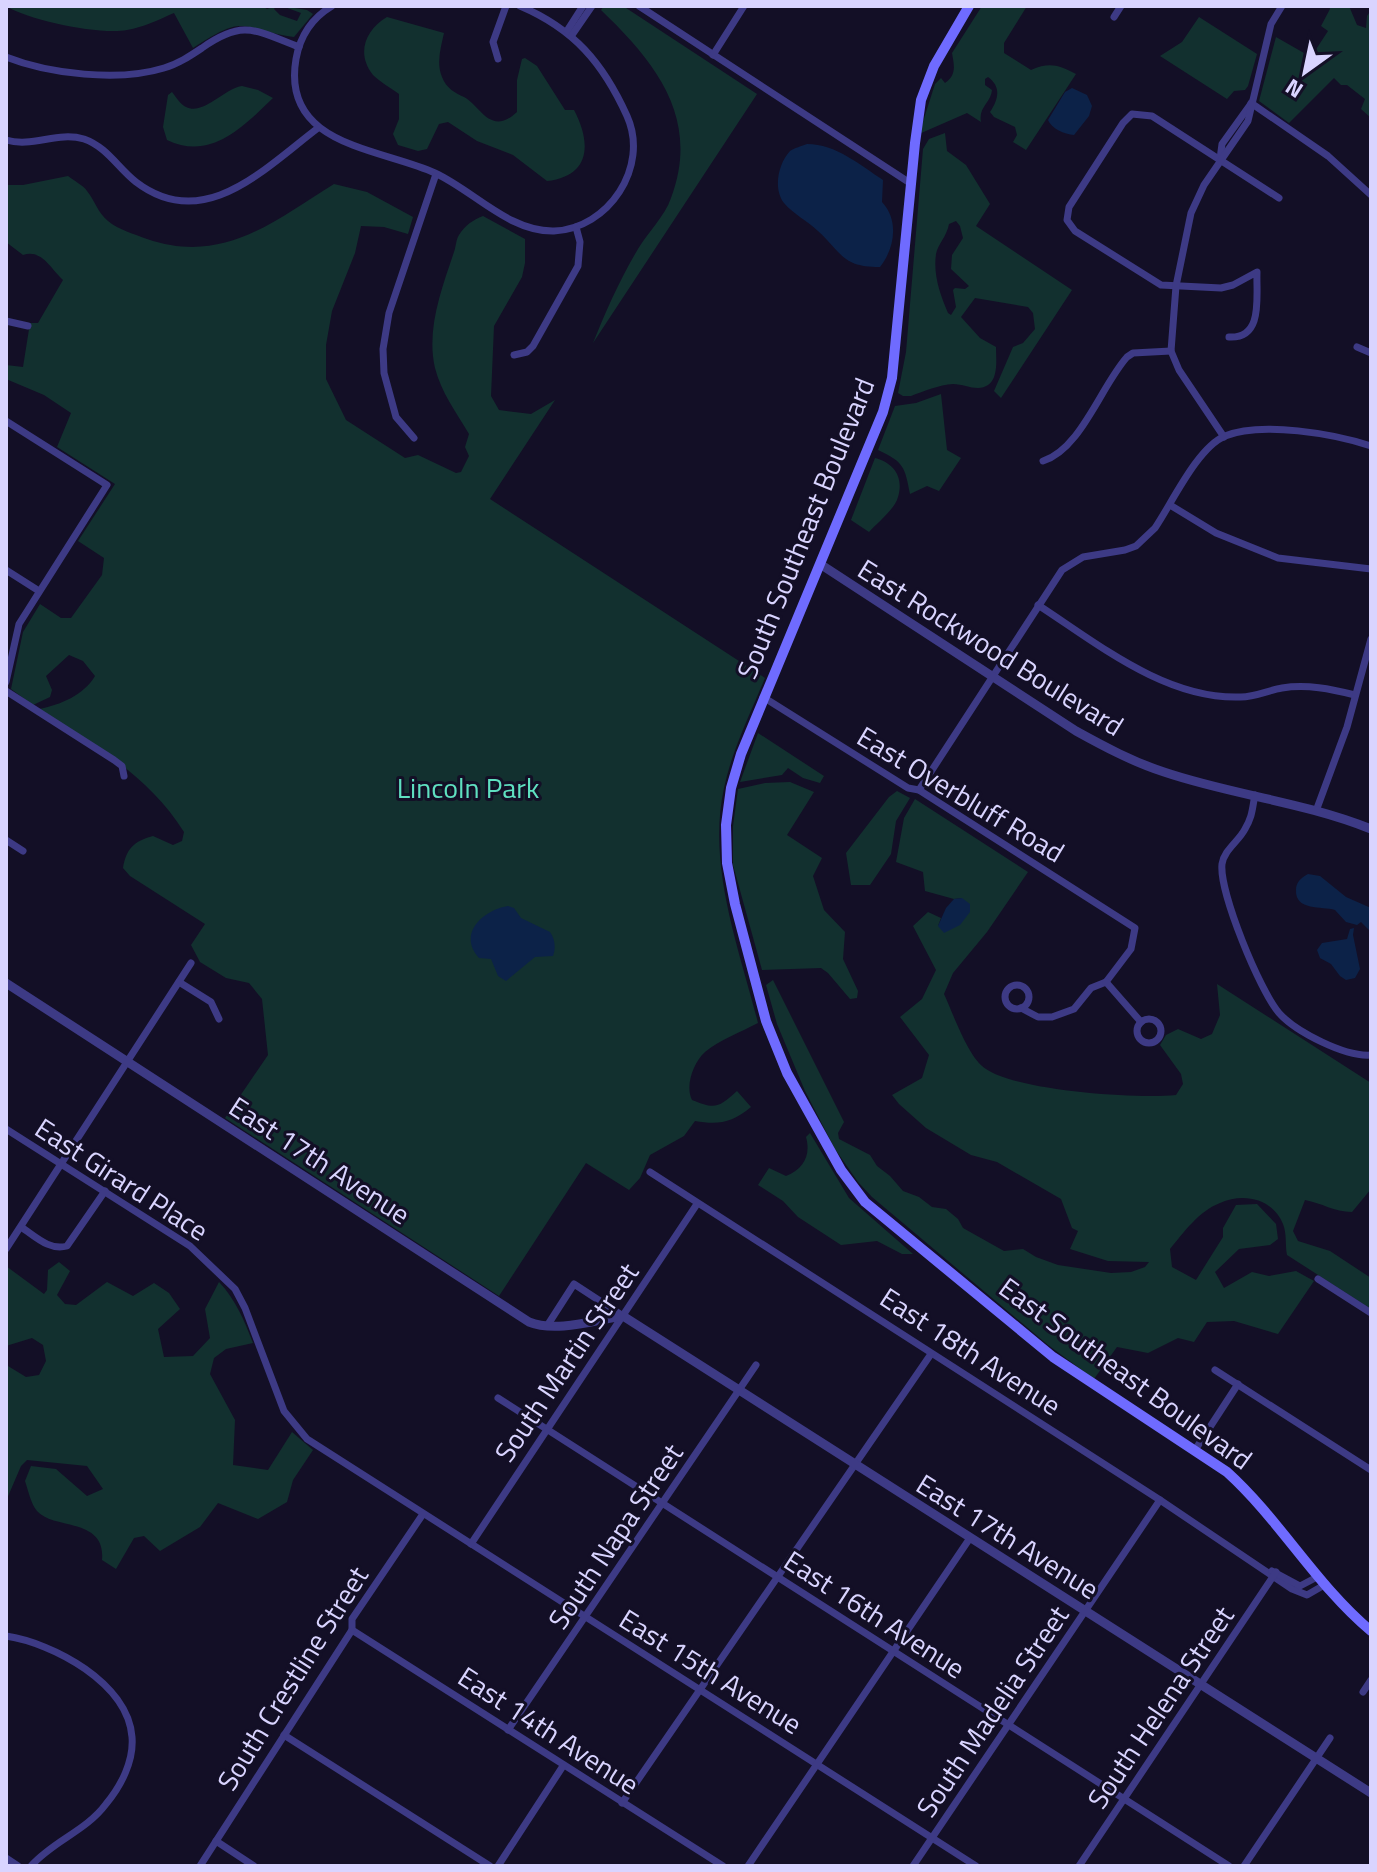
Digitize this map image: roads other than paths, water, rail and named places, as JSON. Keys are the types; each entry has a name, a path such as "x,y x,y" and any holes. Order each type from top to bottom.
{"main road":[{"name":"South Southeast Boulevard","path":"766,1021 735,904 725,841 731,788 763,697 883,412 892,378 921,100 934,66 969,6"},
{"name":"East Southeast Boulevard","path":"766,1021 790,1078 841,1170 865,1202 1053,1357 1227,1472 1248,1491 1323,1580"},
{"path":"1323,1580 1371,1631"}],"street":[{"path":"332,6 314,19 299,47 295,83 308,116 318,128 346,144 436,174 518,224 554,231 576,227 604,211 618,196 630,170 633,141 630,122 618,96 570,33 520,6"},
{"path":"498,59 493,42 506,6"},
{"path":"570,33 583,6"},
{"path":"570,33 592,6"},
{"path":"639,6 910,183"},
{"path":"713,55 744,6"},
{"path":"1114,17 1121,6"},
{"path":"1224,437 1179,370 1171,351 1176,286 1191,213 1220,159 1248,121 1271,24 1282,6"},
{"path":"6,57 42,68 118,75 142,73 176,64 232,30 261,32 299,47"},
{"path":"1251,103 1328,156 1371,195"},
{"path":"1229,337 1244,335 1252,329 1256,320 1257,272 1221,288 1176,286 1153,281 1075,231 1067,220 1069,207 1123,123 1132,114 1152,116 1279,198"},
{"path":"6,140 28,143 63,135 86,140 102,149 137,183 156,194 190,201 210,199 241,186 318,128"},
{"path":"414,438 396,417 384,373 383,349 389,313 436,174"},
{"path":"514,355 527,352 533,346 574,275 581,252 576,227"},
{"path":"6,321 28,326"},
{"path":"1357,347 1371,353"},
{"path":"1043,461 1067,447 1127,357 1133,353 1171,351"},
{"path":"6,421 107,485 39,591 16,633 6,682"},
{"path":"919,790 1062,570 1083,557 1110,555 1136,546 1155,528 1198,461 1224,437 1274,430 1348,438 1371,446"},
{"path":"1170,505 1216,533 1278,558 1371,569"},
{"name":"East Rockwood Boulevard","path":"820,564 1076,731 1119,755 1166,773 1254,799 1316,811 1371,829"},
{"path":"6,570 39,591"},
{"path":"1038,605 1156,679 1219,696 1244,697 1300,686 1355,695"},
{"path":"1316,811 1347,727 1371,639"},
{"path":"6,691 114,760 122,766 124,776"},
{"name":"East Overbluff Road","path":"763,697 908,788 919,790 1135,928 1131,949 1106,982"},
{"path":"1254,799 1244,831 1225,855 1222,869 1238,928 1264,987 1276,1010 1286,1019 1342,1052 1371,1055"},
{"path":"6,840 23,851"},
{"path":"6,1249 191,963"},
{"path":"179,982 211,1002 219,1019"},
{"path":"1021,1008 1038,1017 1052,1017 1074,1009 1091,988 1106,982 1141,1022"},
{"name":"East 17th Avenue","path":"6,983 535,1325 547,1326 574,1284 1371,1793"},
{"name":"East Girard Place","path":"6,1129 190,1246 235,1289 284,1411 307,1439 423,1514"},
{"name":"East 18th Avenue","path":"650,1172 1272,1573 1300,1586 1323,1580"},
{"path":"21,1227 49,1246 62,1248 71,1243 105,1191"},
{"name":"South Martin Street","path":"471,1544 697,1204"},
{"path":"1318,1279 1371,1313"},
{"path":"547,1326 623,1316"},
{"path":"622,1803 931,1354"},
{"name":"South Napa Street","path":"508,1730 756,1365"},
{"path":"1215,1370 1371,1470"},
{"path":"1195,1450 1238,1384"},
{"name":"East 16th Avenue","path":"498,1398 1229,1866"},
{"name":"South Madelia Street","path":"913,1866 1160,1500"},
{"name":"East 15th Avenue","path":"423,1514 976,1866"},
{"name":"South Crestline Street","path":"200,1866 352,1630 352,1619 423,1514"},
{"path":"748,1866 970,1538"},
{"name":"South Helena Street","path":"1079,1866 1272,1573"},
{"name":"East 14th Avenue","path":"352,1630 723,1866"},
{"path":"6,1636 50,1649 83,1668 121,1706 132,1736 129,1762 117,1789 100,1813 31,1866"},
{"path":"1363,1692 1371,1680"},
{"path":"284,1735 490,1866"},
{"path":"1244,1866 1330,1738"},
{"path":"498,1866 563,1766"},
{"path":"216,1841 254,1866"},
{"path":"6,1858 18,1866"}],"water":[{"path":"1072,88 1087,95 1092,106 1089,116 1074,135 1052,126 1048,120 1065,92"},
{"path":"807,144 838,151 883,180 882,202 891,217 893,234 889,251 880,267 858,265 844,258 814,227 784,203 778,184 782,163 790,151"},
{"path":"1308,874 1320,876 1346,897 1371,908 1371,932 1361,922 1357,925 1346,922 1335,910 1304,905 1297,897 1296,890 1301,879"},
{"path":"962,898 970,904 970,912 960,925 944,933 938,926 946,908 954,899"},
{"path":"508,906 514,908 521,918 550,932 555,947 553,956 535,957 506,981 498,976 491,959 479,958 471,940 476,924 482,918"},
{"path":"1354,928 1360,969 1355,978 1346,980 1331,964 1320,958 1317,950 1322,943 1347,939 1350,929"}],"park label":[{"name":"Lincoln Park","path":"468,787"}]}
